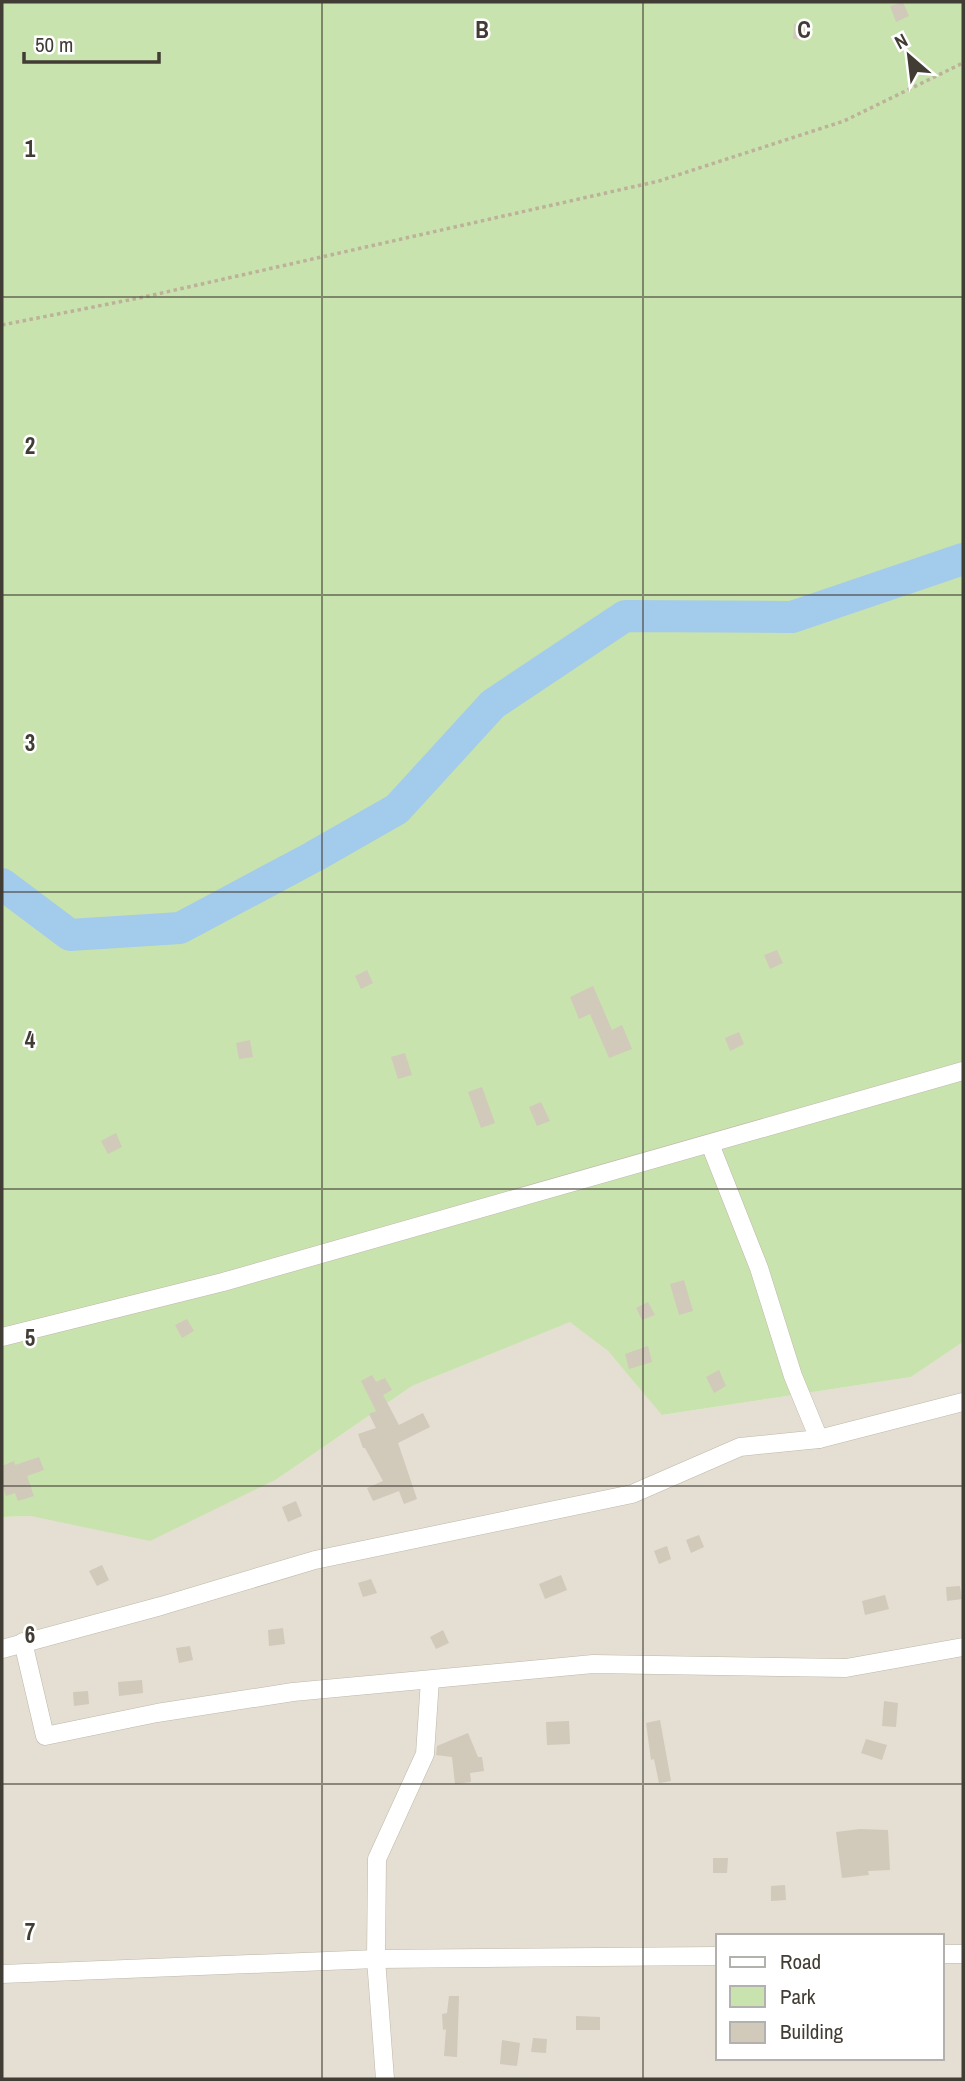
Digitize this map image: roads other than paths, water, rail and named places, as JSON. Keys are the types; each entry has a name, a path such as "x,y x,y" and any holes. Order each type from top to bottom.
{"street":[{"path":"2,1337 223,1282 963,1072"},
{"path":"710,1144 760,1268 793,1376 819,1439"},
{"path":"2,1648 161,1606 315,1560 632,1494 740,1447 819,1439 963,1402"},
{"path":"23,1642 45,1737 157,1713 279,1694 593,1664 846,1668 963,1647"},
{"path":"385,2079 376,1959 377,1859 425,1754 430,1680"},
{"path":"944,1954 963,1954"},
{"path":"2,1974 376,1959 716,1956"}],"waterway":[{"path":"2,884 70,935 180,928 397,809 493,704 625,616 792,617 963,559"}]}
